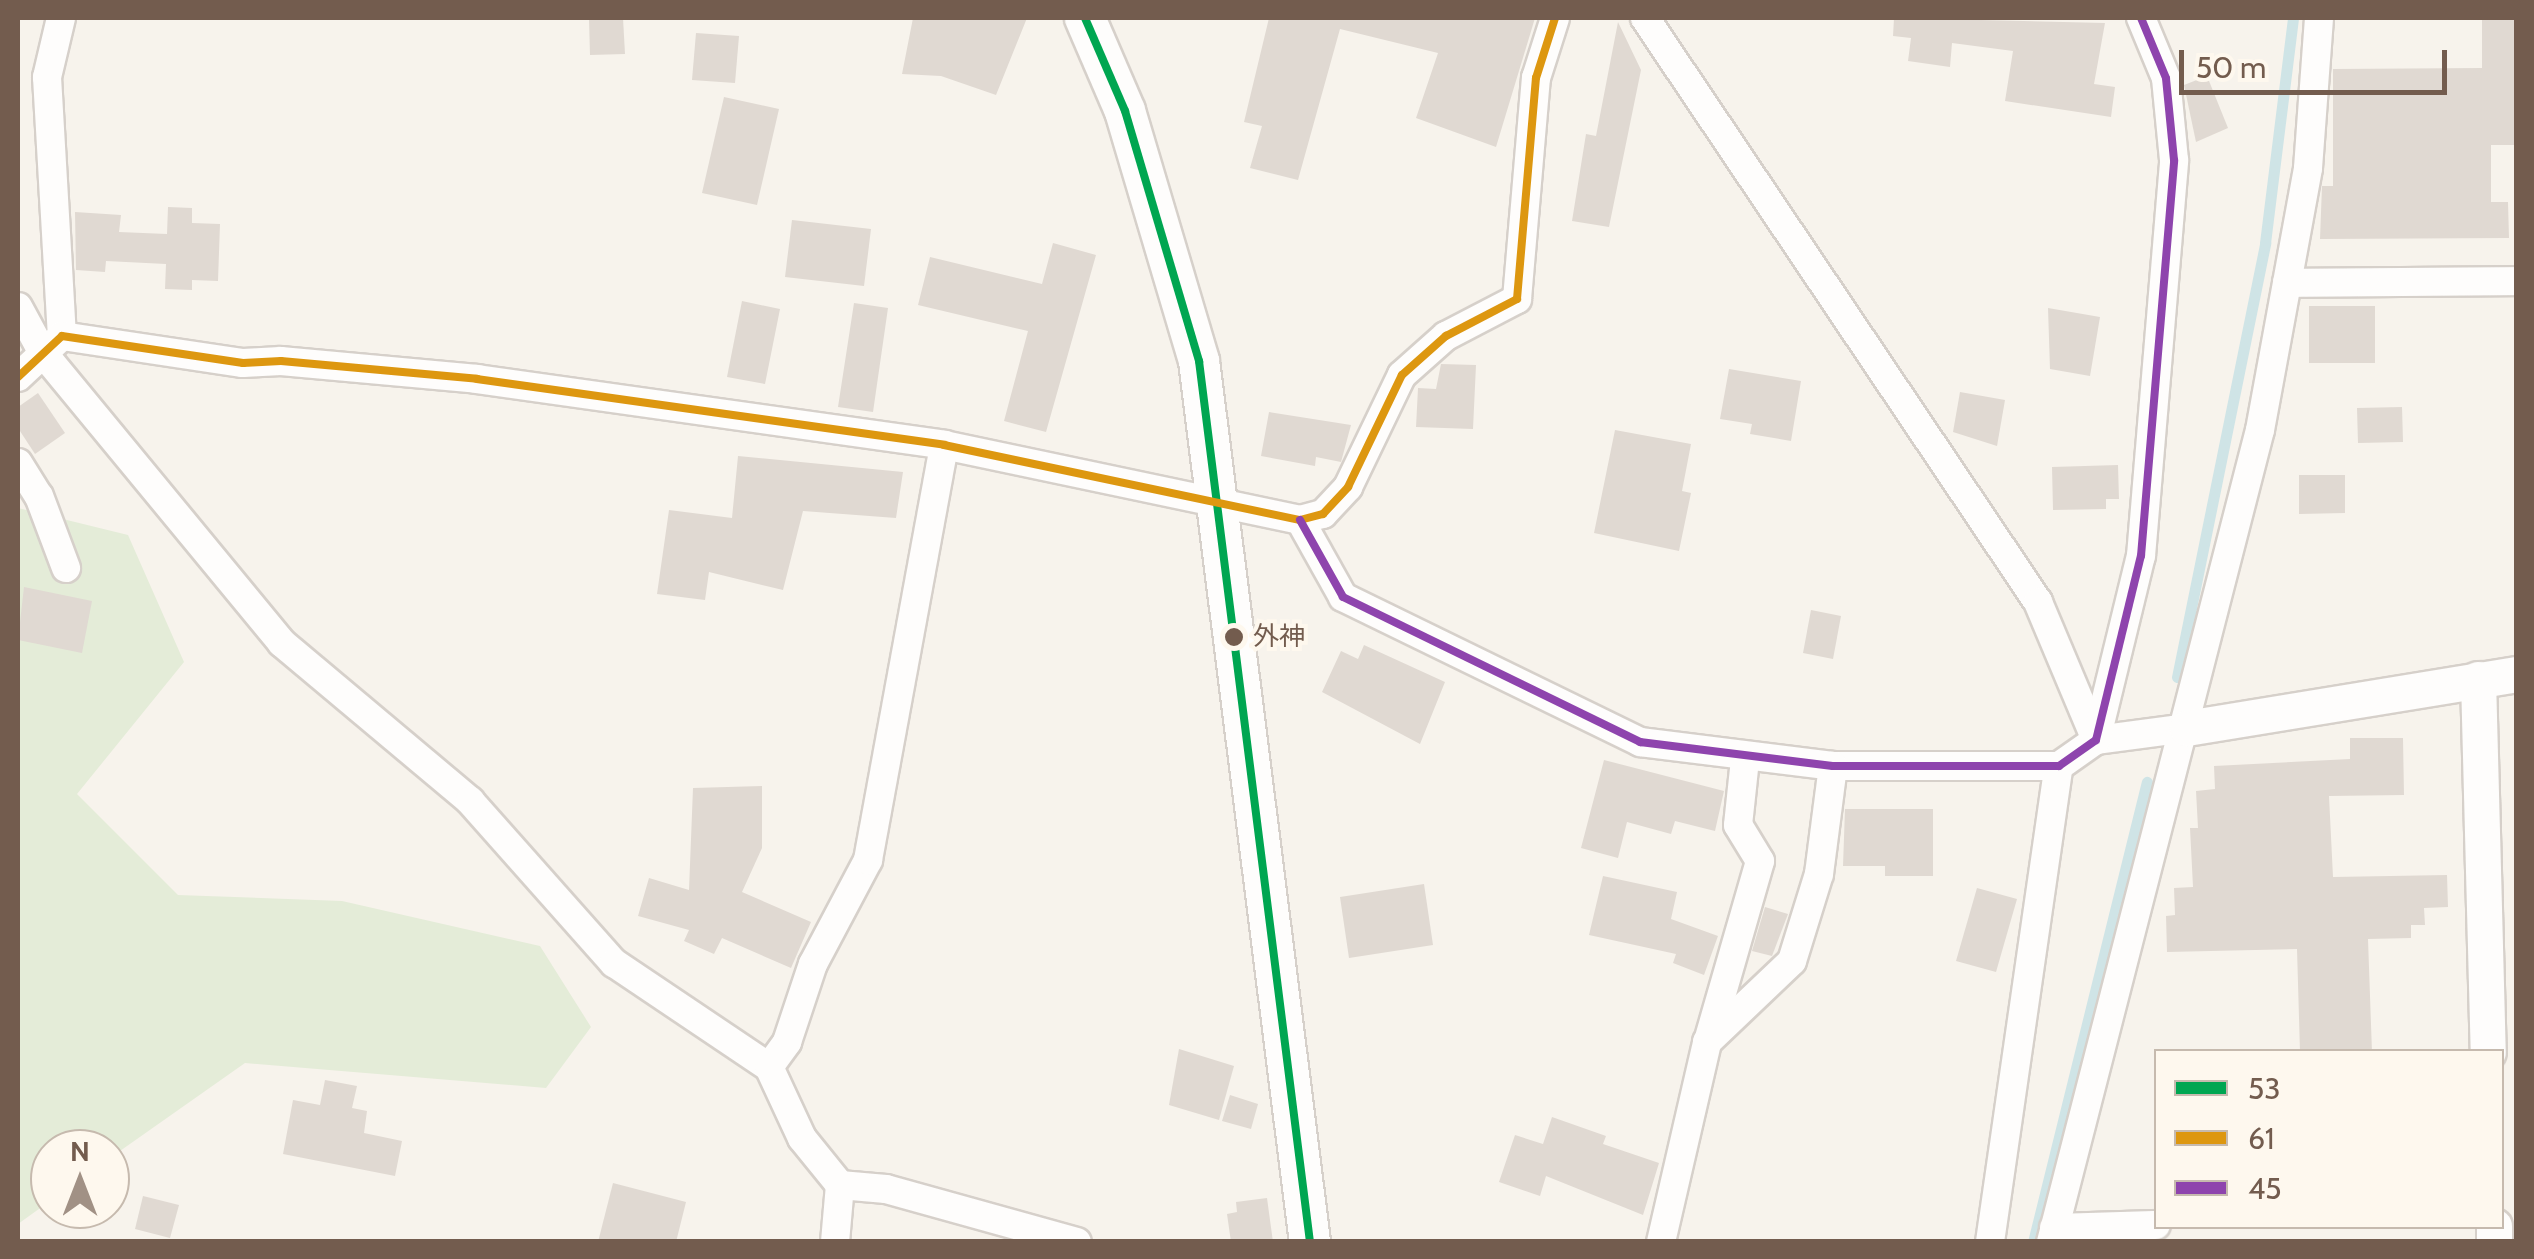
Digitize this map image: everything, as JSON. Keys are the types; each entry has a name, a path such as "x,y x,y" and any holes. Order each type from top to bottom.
{"main road":[{"path":"1085,18 1125,111 1194,344 1220,500 1310,1242"}],"street":[{"path":"18,378 53,344 47,77 61,18"},
{"path":"53,344 242,364 280,360 513,383 944,445 1220,500 1300,520 1324,514 1348,487 1402,375 1446,336 1517,299 1536,78 1554,18"},
{"path":"1645,18 2038,602 2096,740"},
{"path":"2096,740 2141,556 2174,160 2166,78 2141,18"},
{"path":"2154,1226 2052,1235 2187,728 2260,430 2308,168 2320,18"},
{"path":"2287,283 2516,281"},
{"path":"18,307 53,344 282,643 470,802 614,963 768,1067 802,1138 840,1184 886,1189 1077,1242"},
{"path":"768,1067 787,1042 813,964 868,860 944,445"},
{"path":"18,463 39,496 66,568"},
{"path":"1300,520 1343,597 1640,742 1744,758 1834,766 2059,766 2096,740 2516,674"},
{"path":"2478,680 2488,1049"},
{"path":"1660,1242 1708,1042 1760,862 1738,824 1744,758"},
{"path":"1708,1042 1792,962 1819,874 1834,766"},
{"path":"1990,1242 2059,766"},
{"path":"835,1242 840,1184"}],"green space":[{"path":"18,508 128,535 184,662 77,794 178,895 342,901 540,946 591,1027 546,1088 245,1063 130,1144 130,1129 30,1129 30,1215 18,1224"}],"building":[{"path":"589,18 623,18 625,54 590,55"},
{"path":"913,18 1027,18 996,95 941,76 902,74"},
{"path":"1269,18 1535,18 1496,147 1416,118 1438,53 1340,29 1298,180 1250,168 1262,126 1244,122"},
{"path":"1894,18 2105,23 2094,84 2115,87 2111,117 2005,101 2013,51 1952,43 1950,67 1908,61 1911,38 1893,36"},
{"path":"2482,18 2516,18 2516,145 2491,145 2491,202 2508,202 2509,238 2320,239 2322,186 2333,186 2333,69 2482,68"},
{"path":"1618,22 1641,70 1609,227 1572,221 1586,134 1596,136"},
{"path":"696,33 739,36 735,83 692,80"},
{"path":"2207,76 2228,128 2196,142 2184,85"},
{"path":"724,97 779,109 757,205 702,193"},
{"path":"168,207 192,208 192,223 220,224 218,281 192,280 192,290 165,289 166,264 106,261 105,272 76,270 75,212 121,215 119,232 167,234"},
{"path":"792,220 871,229 864,286 785,277"},
{"path":"1053,243 1096,255 1046,432 1004,421 1028,331 918,305 930,257 1042,284"},
{"path":"742,301 780,309 765,384 727,377"},
{"path":"854,303 888,308 873,412 838,407"},
{"path":"2309,306 2375,306 2375,363 2309,363"},
{"path":"2048,308 2100,317 2090,376 2050,369"},
{"path":"1441,364 1476,365 1473,429 1416,427 1418,388 1436,389"},
{"path":"1729,369 1801,381 1791,441 1750,434 1752,424 1720,419"},
{"path":"1960,392 2005,400 1997,446 1953,432"},
{"path":"38,393 65,433 35,454 18,428 18,407"},
{"path":"2402,407 2403,442 2358,443 2357,408"},
{"path":"1269,412 1351,425 1341,462 1316,457 1315,466 1261,456"},
{"path":"1615,430 1691,444 1682,491 1691,493 1679,551 1594,533"},
{"path":"738,456 903,472 896,518 803,511 783,590 709,572 705,600 657,594 669,510 732,518"},
{"path":"2118,465 2119,499 2106,499 2106,509 2053,510 2052,467"},
{"path":"2299,475 2345,475 2345,513 2299,514"},
{"path":"24,587 92,601 82,653 18,640"},
{"path":"1811,610 1841,616 1833,659 1803,653"},
{"path":"1364,645 1445,682 1420,744 1322,692 1341,651 1358,659"},
{"path":"2350,738 2403,738 2404,795 2329,796 2333,877 2447,875 2448,907 2424,908 2425,925 2411,925 2411,938 2368,939 2372,1049 2300,1049 2297,949 2167,952 2166,916 2175,915 2174,888 2193,887 2190,828 2198,828 2196,791 2215,789 2214,766 2350,759"},
{"path":"1604,760 1724,791 1715,831 1675,821 1671,834 1627,822 1618,858 1581,848"},
{"path":"762,786 762,848 742,892 811,922 791,968 722,938 714,954 684,941 689,930 638,916 649,878 689,890 693,788"},
{"path":"1845,809 1933,809 1933,876 1885,876 1885,866 1843,866"},
{"path":"1603,876 1677,892 1671,919 1718,936 1704,975 1673,963 1676,954 1589,935"},
{"path":"1424,884 1433,945 1349,958 1340,897"},
{"path":"1977,888 2017,899 1996,972 1956,961"},
{"path":"1765,907 1788,914 1772,956 1752,951"},
{"path":"1179,1049 1234,1066 1219,1120 1169,1105"},
{"path":"325,1080 357,1086 352,1108 367,1111 364,1133 402,1141 395,1176 283,1154 293,1100 320,1105"},
{"path":"1230,1095 1258,1104 1251,1129 1222,1121"},
{"path":"1552,1117 1606,1136 1603,1144 1659,1163 1643,1215 1546,1176 1540,1196 1499,1182 1515,1135 1543,1144"},
{"path":"613,1183 686,1202 676,1242 598,1242"},
{"path":"143,1196 179,1205 170,1238 135,1229"},
{"path":"1267,1198 1273,1242 1231,1242 1227,1214 1237,1212 1236,1202"}],"waterway":[{"path":"2177,677 2265,243 2293,18"},
{"path":"2033,1242 2147,782"}],"transit line":[{"name":"53","path":"1085,18 1125,111 1199,361 1310,1242"},
{"name":"61","path":"18,377 62,336 243,363 281,361 477,379 944,445 1300,520 1323,514 1348,487 1402,375 1446,336 1517,299 1536,78 1555,18"},
{"name":"45","path":"1300,520 1343,597 1640,742 1833,766 2059,766 2096,740 2141,556 2174,160 2166,78 2141,18"}],"place":[{"name":"外神","path":"1234,637"}]}
